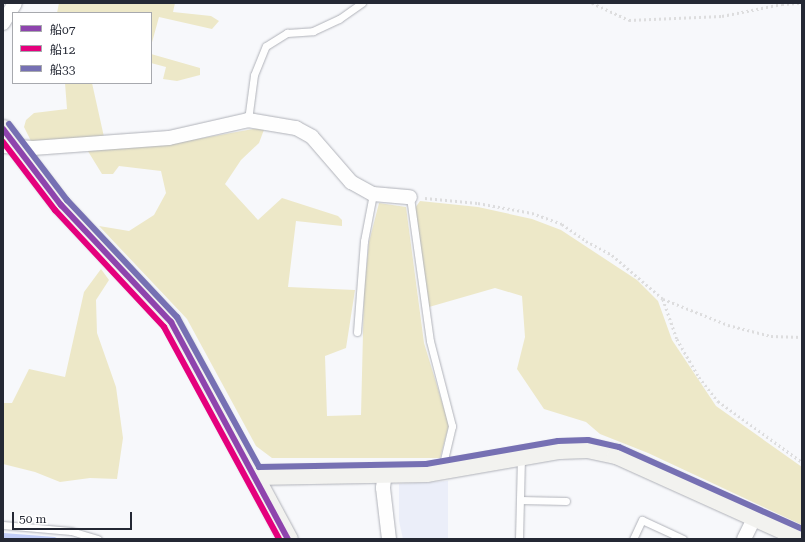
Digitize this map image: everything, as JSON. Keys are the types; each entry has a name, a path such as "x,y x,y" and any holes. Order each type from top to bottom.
{"street":[{"path":"3,23 15,3"},
{"path":"9,146 33,148 169,138 248,120 296,128 312,137 351,182 373,194 410,197"},
{"path":"3,129 9,146 61,205 171,322 288,539"},
{"path":"254,475 385,473 441,470 574,447 616,454 802,538"},
{"path":"385,473 383,488 389,539"},
{"path":"744,539 754,516"}],"lane":[{"path":"248,120 254,75 266,46 287,33 312,31 326,25 360,7 362,3"},
{"path":"357,332 364,241 373,194"},
{"path":"410,197 430,341 452,426 441,470"},
{"path":"519,539 521,456"},
{"path":"520,500 566,501"},
{"path":"633,539 642,520 683,539"},
{"path":"3,525 71,531 98,539"}],"path":[{"path":"592,3 629,20 722,16 782,3 799,3"},
{"path":"410,197 478,203 532,213 562,224 586,242 612,255 663,299 728,324 771,336 802,337"},
{"path":"663,299 677,339 699,376 718,401 802,462"}],"shaded area":[{"path":"59,3 175,3 173,12 211,16 219,21 212,29 159,17 152,42 152,12 57,12"},
{"path":"152,54 200,68 200,75 177,81 163,79 166,67 152,63"},
{"path":"65,84 92,84 104,137 31,141 24,127 26,120 34,113 67,109"},
{"path":"265,127 259,143 241,160 225,184 258,220 282,198 338,216 342,220 342,226 296,221 288,287 355,290 346,348 325,356 327,416 361,415 364,292 369,242 379,203 406,207 424,343 449,425 440,458 272,458 256,446 187,319 99,226 129,231 154,215 166,193 161,171 119,166 113,174 102,174 86,148 169,144"},
{"path":"420,201 478,207 532,219 561,230 637,280 658,301 672,340 716,406 802,467 802,525 648,453 600,434 586,422 544,409 517,369 525,337 522,296 495,288 429,307 415,208"},
{"path":"101,269 109,280 96,300 97,333 116,387 123,438 117,479 90,478 60,482 35,472 3,464 3,403 12,403 29,369 65,377 84,292"},
{"path":"448,481 448,539 403,539 399,521 399,484"}],"waterway":[{"path":"3,535 54,539"}],"transit line":[{"name":"船33","path":"9,124 67,200 177,317 259,467 426,464 558,441 588,440 619,447 802,529"},
{"name":"船07","path":"3,129 61,205 171,322 288,539"},
{"name":"船12","path":"3,142 55,210 164,327 279,539"}]}
